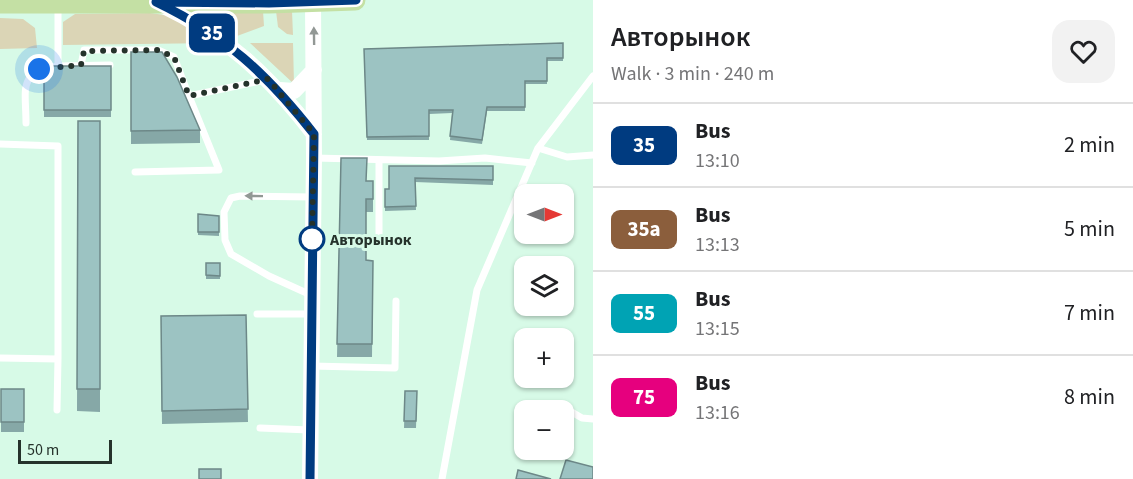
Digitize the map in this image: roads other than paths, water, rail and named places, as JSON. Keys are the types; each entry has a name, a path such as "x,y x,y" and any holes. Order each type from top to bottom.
{"main road":[{"path":"0,3 355,0"}],"street":[{"path":"310,479 310,314 314,158 313,1"},
{"path":"156,2 211,32 274,85 314,134"},
{"path":"274,85 294,91 314,70"}],"lane":[{"path":"58,3 58,66"},
{"path":"81,65 84,51 158,50 174,57 219,170 135,172"},
{"path":"26,123 26,84 31,74 39,69 58,66 110,65"},
{"path":"442,479 477,290 538,148 593,76"},
{"path":"189,96 274,85"},
{"path":"0,144 58,146 57,410"},
{"path":"538,148 567,157 593,155"},
{"path":"314,158 439,161 484,158 532,163"},
{"path":"379,160 379,242"},
{"path":"311,295 269,276 231,254 225,240 224,212 231,198 240,196 313,197"},
{"path":"310,366 395,368 396,301"},
{"path":"257,314 310,314"},
{"path":"0,358 58,359"},
{"path":"574,413 582,418 593,419"},
{"path":"260,428 310,430"}],"place":[{"name":"Авторынок","path":"312,239"}]}
